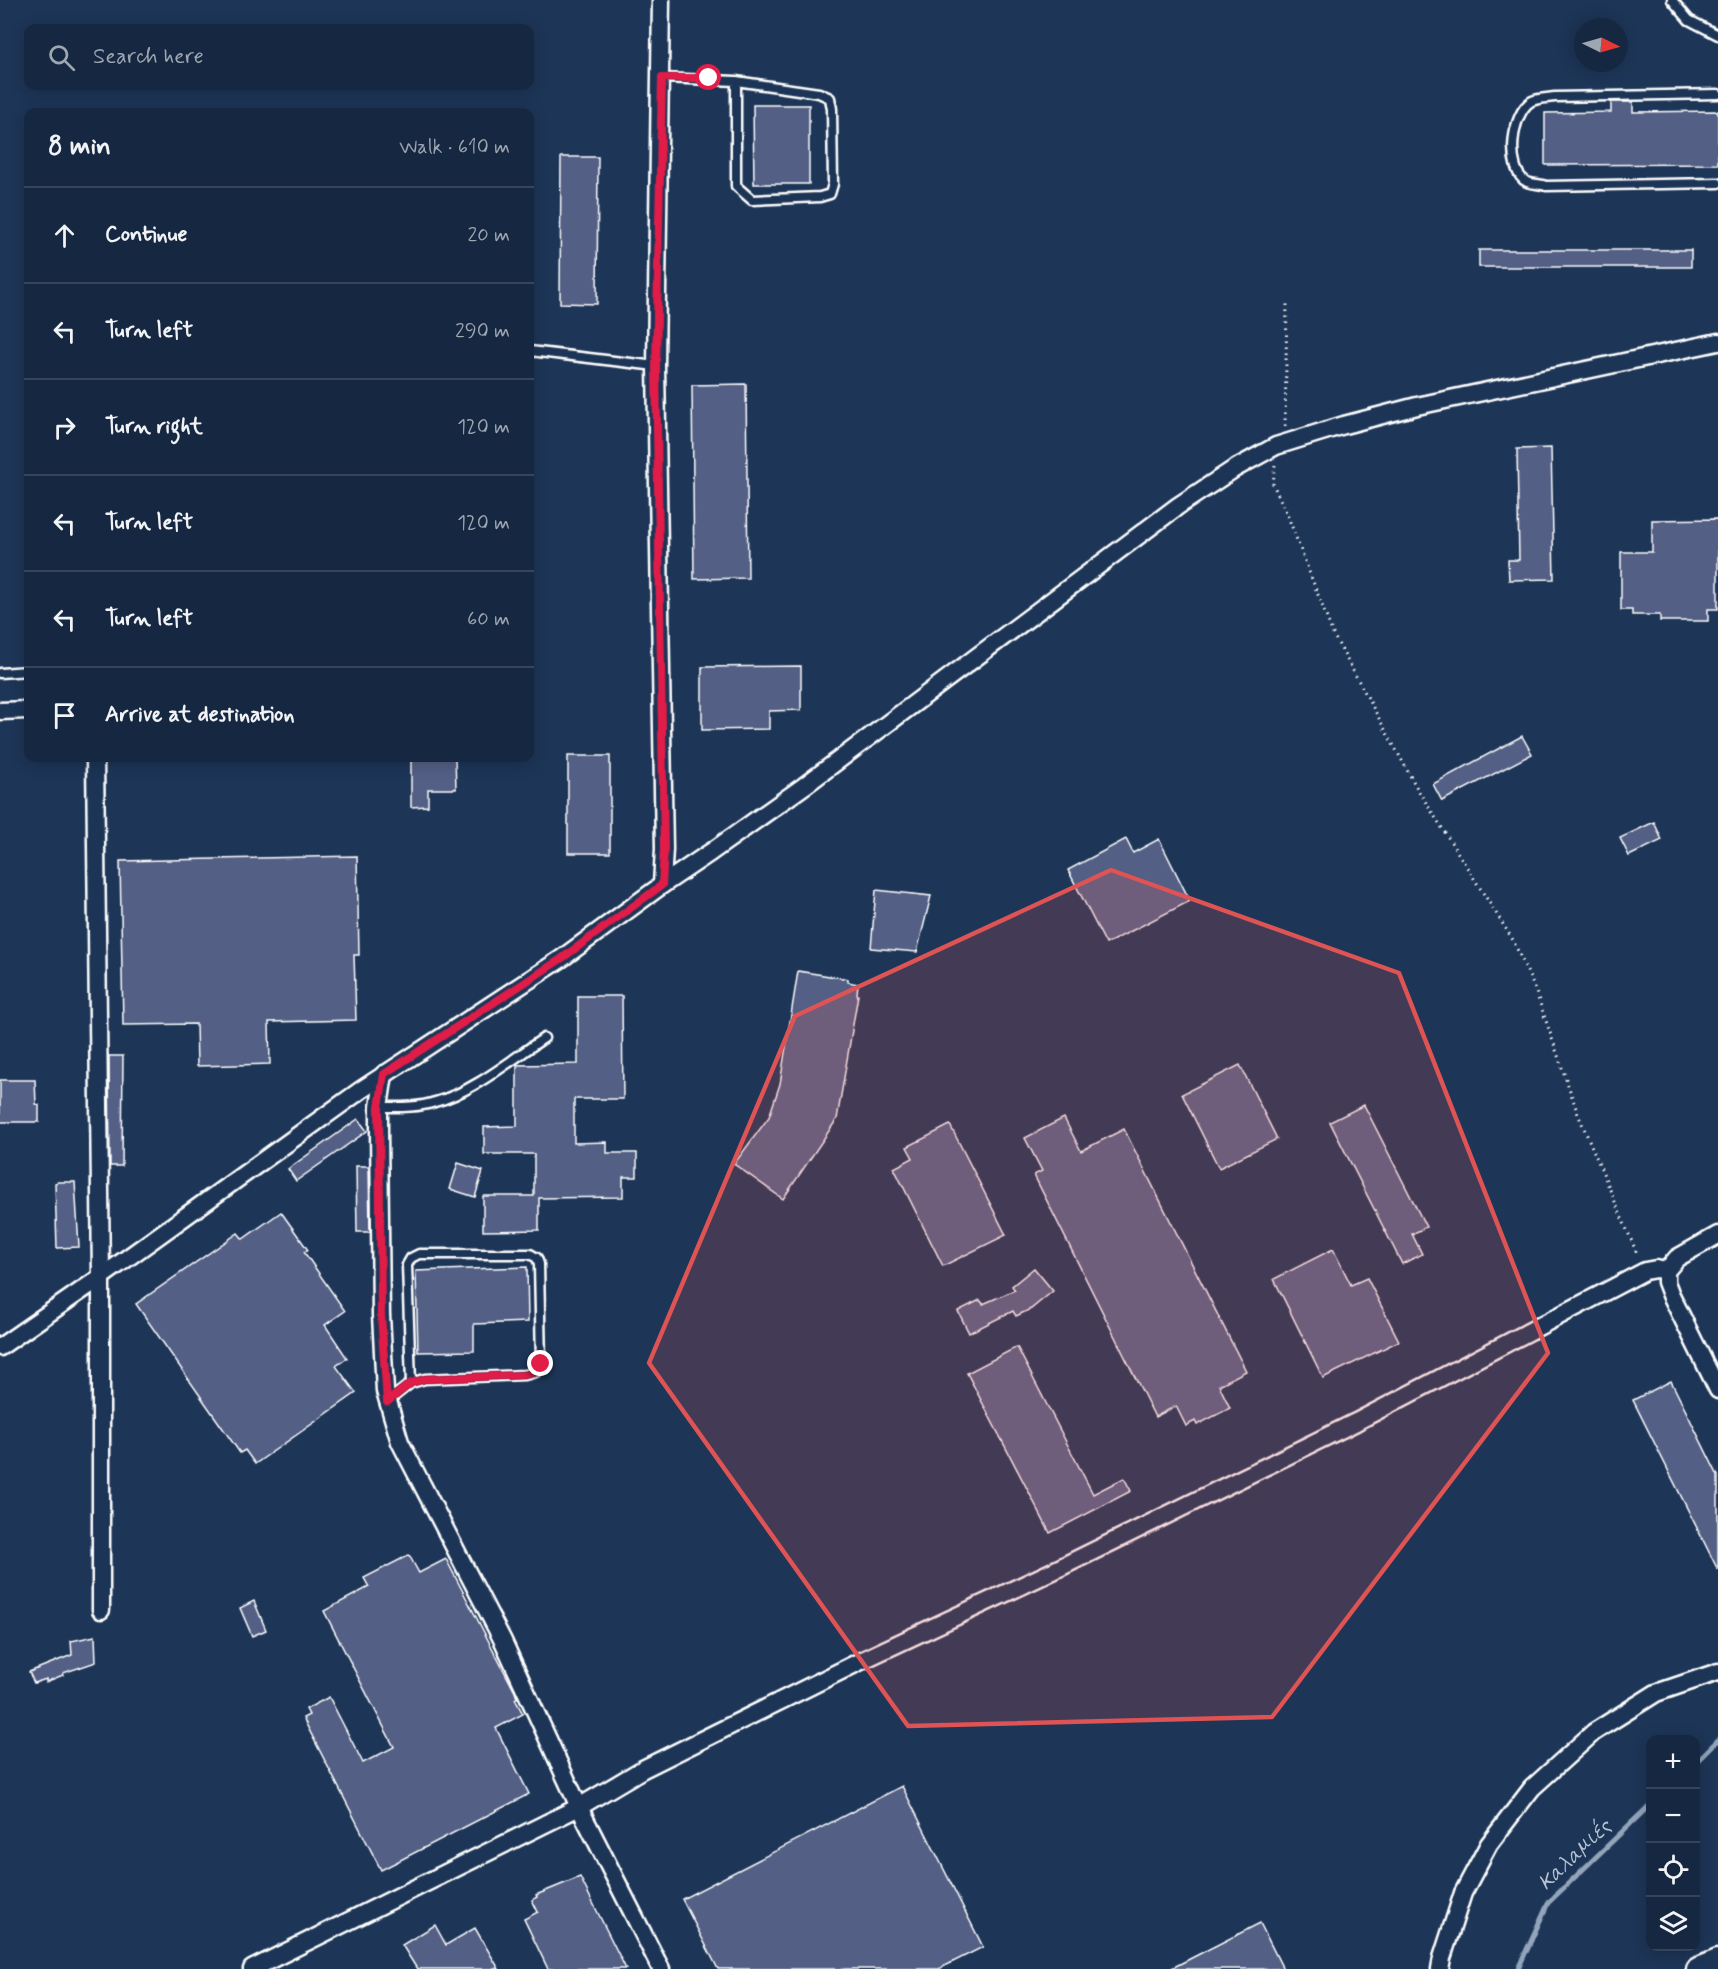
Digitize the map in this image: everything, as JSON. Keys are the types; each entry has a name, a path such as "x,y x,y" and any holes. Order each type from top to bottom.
{"main road":[{"path":"1698,1969 1718,1961"}],"street":[{"path":"662,0 656,366 664,849 662,885"},
{"path":"0,1347 384,1074 561,959 804,786 1178,506 1234,469 1276,446 1344,425 1417,406 1718,342"},
{"path":"0,711 24,710"},
{"path":"95,762 101,1277 101,1610"},
{"path":"384,1074 379,1107 381,1315 387,1402 400,1442 503,1641 579,1807 660,1969"},
{"path":"1718,1235 1677,1258 1666,1271 1666,1282 1671,1295 1718,1390"},
{"path":"252,1969 579,1807 643,1769 1356,1422 1645,1271 1656,1269 1666,1271"},
{"path":"1440,1969 1463,1893 1489,1844 1532,1788 1594,1732 1656,1693 1718,1672"}],"lane":[{"path":"1672,0 1689,20 1718,35"},
{"path":"662,78 736,81 819,93 830,98 833,173 830,194 820,197 752,200 736,186 736,81"},
{"path":"1718,94 1555,97 1532,101 1522,109 1516,121 1513,156 1519,175 1527,182 1546,186 1718,183"},
{"path":"534,351 656,366"},
{"path":"0,673 24,671"},
{"path":"379,1107 410,1107 435,1103 460,1094 544,1038"},
{"path":"387,1402 411,1383 425,1379 525,1375 536,1372 541,1364 537,1257 530,1254 418,1254 411,1258 407,1265 411,1383"}],"path":[{"path":"1287,302 1285,433 1276,446 1273,484 1287,514 1333,634 1418,790 1513,940 1536,989 1578,1114 1645,1271"}],"highlighted area":[{"path":"1111,870 1399,973 1548,1353 1272,1717 908,1726 649,1363 795,1016"}],"building":[{"path":"1611,102 1633,102 1633,112 1718,111 1718,164 1545,165 1545,113 1611,112"},
{"path":"753,105 809,105 809,184 754,184"},
{"path":"561,157 598,157 597,304 560,303"},
{"path":"1479,250 1691,250 1691,267 1479,267"},
{"path":"746,384 748,578 694,579 692,385"},
{"path":"1551,448 1554,579 1509,580 1508,560 1519,560 1517,449"},
{"path":"1718,519 1718,609 1708,609 1708,621 1660,621 1660,615 1632,615 1632,610 1621,610 1621,552 1652,552 1652,520"},
{"path":"801,666 801,710 769,711 769,729 702,730 702,667"},
{"path":"1522,736 1532,754 1442,801 1433,784"},
{"path":"568,756 610,756 610,853 568,853"},
{"path":"411,762 455,762 456,789 428,789 428,806 411,807"},
{"path":"1654,822 1662,840 1629,856 1620,838"},
{"path":"1126,839 1133,853 1159,839 1190,901 1106,944 1068,870"},
{"path":"357,856 359,955 354,955 356,1020 269,1022 270,1064 197,1066 196,1024 123,1025 120,861"},
{"path":"876,890 931,896 917,952 871,948"},
{"path":"798,971 848,979 848,982 858,984 858,995 837,1119 783,1199 734,1164 769,1117 780,1084"},
{"path":"578,996 622,996 623,1099 574,1099 574,1143 607,1142 607,1153 637,1153 637,1177 623,1177 623,1197 539,1198 539,1230 483,1231 483,1196 534,1196 534,1154 484,1154 484,1127 517,1126 517,1065 578,1064"},
{"path":"109,1056 123,1056 122,1166 110,1166"},
{"path":"1240,1065 1277,1139 1219,1168 1182,1094"},
{"path":"0,1080 35,1080 39,1122 0,1122"},
{"path":"1364,1105 1426,1227 1412,1234 1422,1254 1402,1264 1330,1122"},
{"path":"1064,1118 1081,1151 1124,1129 1246,1371 1219,1385 1230,1408 1197,1425 1195,1421 1186,1426 1176,1406 1155,1417 1034,1175 1042,1171 1025,1138"},
{"path":"358,1119 367,1131 296,1181 288,1169"},
{"path":"950,1125 1006,1235 943,1266 894,1168 913,1158 907,1147"},
{"path":"458,1163 483,1171 475,1197 450,1189"},
{"path":"356,1166 369,1166 370,1232 357,1232"},
{"path":"75,1182 79,1247 57,1248 55,1183"},
{"path":"281,1212 308,1250 304,1252 345,1311 325,1325 347,1358 336,1366 356,1393 255,1464 245,1450 240,1453 136,1304 238,1233 243,1239"},
{"path":"1333,1249 1351,1285 1367,1278 1399,1341 1323,1378 1274,1279"},
{"path":"527,1267 528,1322 474,1324 474,1351 418,1352 416,1271"},
{"path":"1034,1268 1053,1291 1031,1309 1016,1316 1013,1311 969,1333 958,1311 980,1300 983,1304 1015,1290 1012,1286"},
{"path":"1017,1347 1093,1494 1124,1478 1131,1491 1050,1533 967,1373"},
{"path":"1671,1381 1718,1476 1718,1570 1633,1400"},
{"path":"409,1555 419,1573 446,1559 515,1692 517,1698 515,1699 523,1714 496,1728 529,1794 381,1870 303,1718 309,1715 306,1709 329,1697 363,1763 394,1747 324,1611 369,1587 364,1578"},
{"path":"254,1601 266,1630 252,1636 240,1608"},
{"path":"95,1636 96,1662 63,1673 46,1682 46,1679 34,1683 29,1672 72,1655 71,1641"},
{"path":"902,1786 983,1947 939,1969 718,1969 682,1899"},
{"path":"580,1877 626,1969 548,1969 524,1919 538,1912 532,1900 537,1897 536,1895"},
{"path":"1260,1923 1283,1969 1170,1969"},
{"path":"435,1925 446,1945 475,1928 499,1969 417,1969 402,1945"}],"waterway":[{"name":"Καλαμιές","path":"1700,1758 1718,1740"},
{"name":"Καλαμιές","path":"1518,1969 1548,1903 1646,1809"}],"route":[{"path":"541,1364 536,1372 525,1375 425,1379 411,1383 387,1402 381,1315 379,1107 384,1074 561,959 662,885 664,849 662,635 656,366 662,78 709,78"}]}
